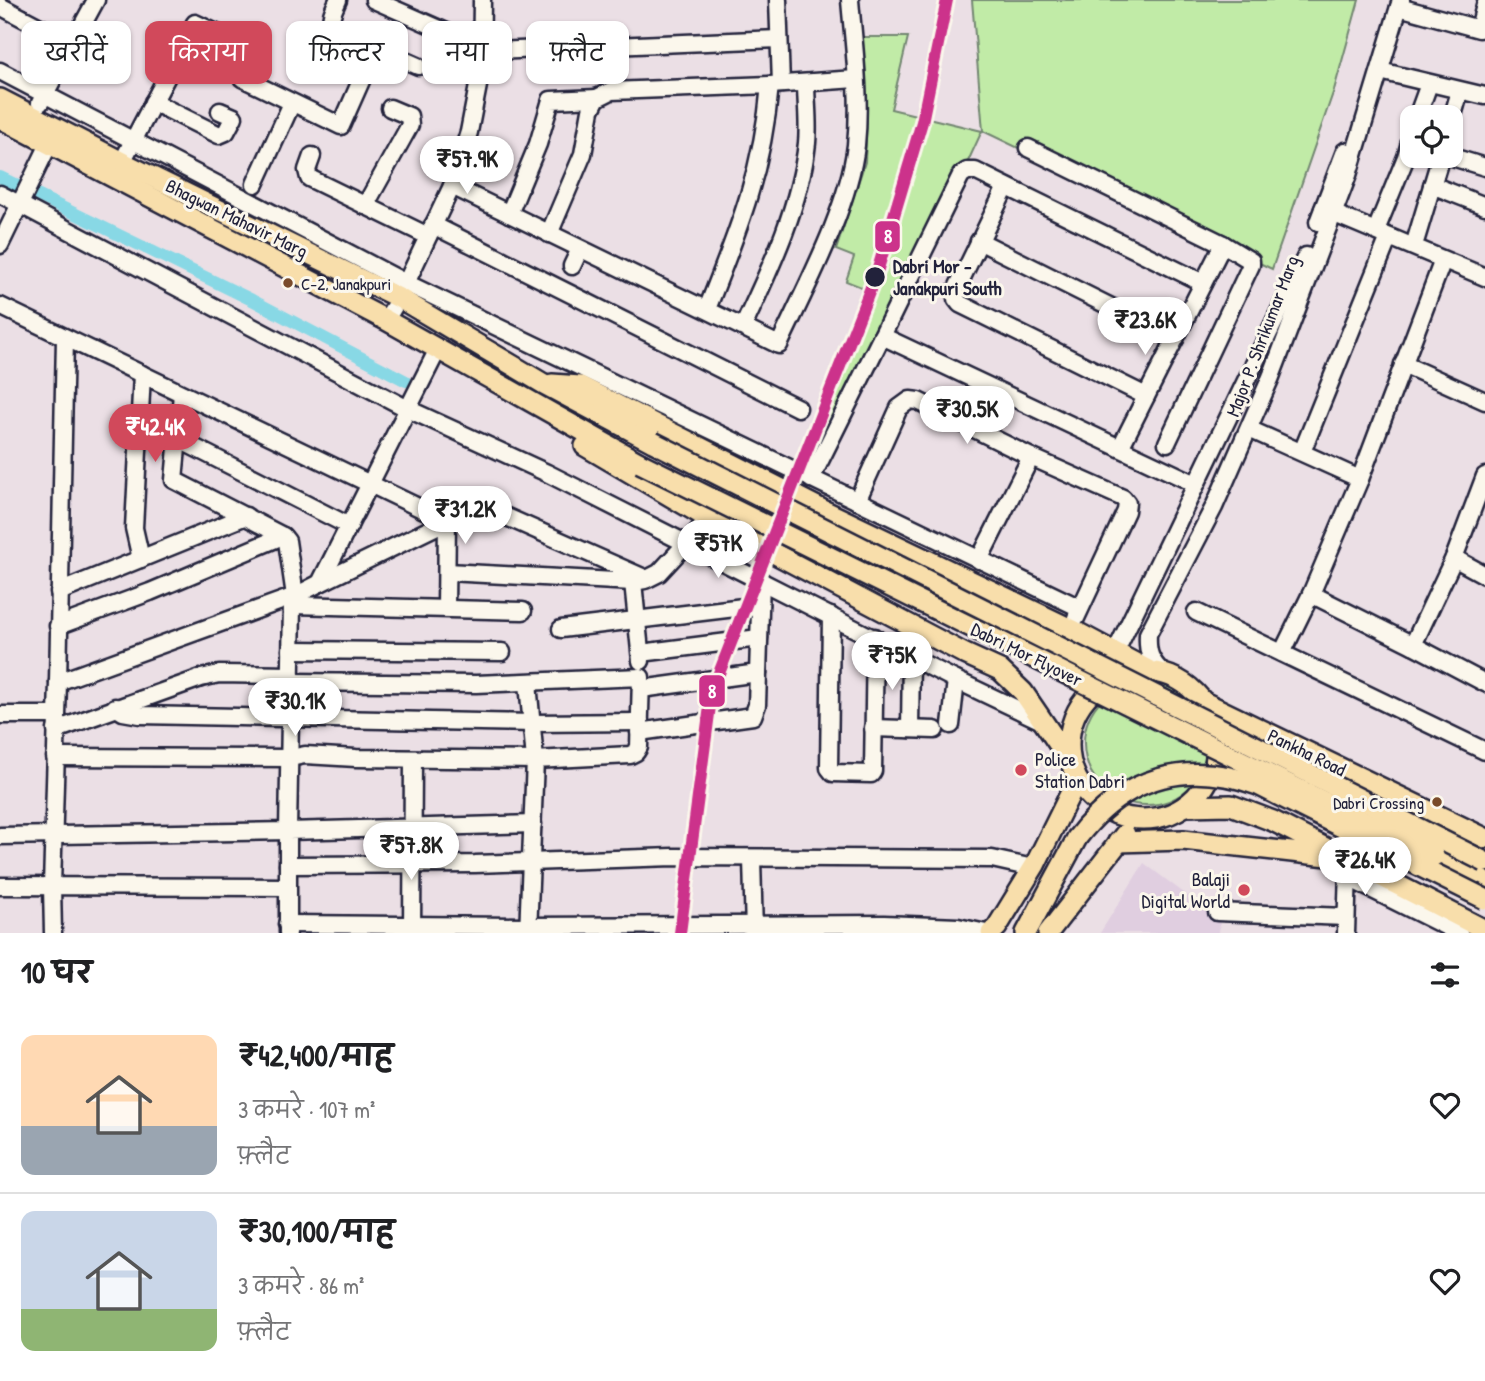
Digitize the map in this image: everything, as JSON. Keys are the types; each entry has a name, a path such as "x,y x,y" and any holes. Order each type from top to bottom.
{"main road":[{"name":"Bhagwan Mahavir Marg","path":"0,99 122,162 402,290 544,384"},
{"name":"Bhagwan Mahavir Marg","path":"0,118 386,320 498,382"},
{"name":"Dabri Mor Flyover","path":"498,382 640,463 1485,882"},
{"path":"498,382 520,408 709,519 1000,670 1023,692 1070,761"},
{"name":"Dabri Mor Flyover","path":"544,384 653,442 1485,862"},
{"path":"544,384 580,386 821,509 1071,628 1156,672 1186,684 1204,702 1216,729 1216,758 1205,786 1185,806 1164,816 1141,819 1127,817 1102,807 1091,798 1071,771 1070,731 1074,716 1086,697 1104,682 1117,675 1156,672"},
{"path":"965,654 960,636 963,616 974,600 991,590"},
{"name":"Pankha Road","path":"1204,702 1485,838"},
{"path":"1026,933 1077,838 1091,820 1126,792 1147,782 1191,772 1236,777 1258,785 1485,899"},
{"path":"1324,848 1364,779"},
{"path":"989,933 997,927 1033,868 1077,780"},
{"path":"1185,806 1230,805 1273,821 1324,848 1346,865 1474,930"},
{"path":"1048,933 1118,842 1141,819"},
{"path":"1118,842 1184,840 1281,849 1346,865"}],"street":[{"path":"331,21 338,0"},
{"path":"374,0 412,8 435,21"},
{"path":"482,0 482,21"},
{"path":"707,309 740,226 756,175 775,85 779,39 778,0"},
{"path":"452,186 779,345 824,248 844,194 856,147 858,107 850,0"},
{"path":"83,21 92,1"},
{"path":"1397,2 1482,30 1485,5"},
{"name":"Major P. Shrikumar Marg","path":"1115,651 1329,207 1348,175 1380,71 1397,2"},
{"name":"Major P. Shrikumar Marg","path":"1156,672 1147,651 1148,634 1214,507 1249,429 1329,207 1351,134 1397,2"},
{"path":"0,6 28,21"},
{"path":"512,51 779,39"},
{"path":"408,61 418,66"},
{"path":"0,71 134,140 402,290 811,479 1080,608"},
{"path":"1380,71 1485,96"},
{"path":"509,214 538,144 551,100 597,98 611,90 775,85 856,79"},
{"path":"743,327 789,218 804,162 807,139 806,83"},
{"path":"33,117 50,84"},
{"path":"122,162 163,84"},
{"path":"254,84 341,126 360,84"},
{"path":"386,320 452,186 469,132 477,84"},
{"path":"1421,105 1429,84"},
{"path":"1456,105 1460,91"},
{"path":"550,234 583,154 591,110 597,98"},
{"path":"153,102 219,135 226,132 234,117 220,111"},
{"path":"255,184 292,103"},
{"path":"365,206 410,125 409,116 390,108"},
{"path":"0,245 48,144"},
{"path":"1028,148 1248,258 1251,265 1167,443"},
{"path":"313,156 307,170 309,178 365,206 430,231 798,408"},
{"path":"1463,160 1485,167"},
{"path":"1379,223 1402,168"},
{"path":"1416,239 1437,168"},
{"path":"811,479 961,175 967,171 975,171 1203,283"},
{"path":"1432,186 1485,206"},
{"path":"1006,187 956,290 956,299 960,304 1146,396"},
{"path":"0,194 21,201 410,404 1042,721"},
{"path":"1329,207 1379,223 1485,267"},
{"path":"1329,207 1390,237 1485,277"},
{"path":"1302,452 1390,237"},
{"path":"979,241 1175,339"},
{"path":"1120,448 1223,244"},
{"path":"572,266 580,248"},
{"path":"1282,653 1311,594 1360,479 1443,260"},
{"path":"0,306 446,521"},
{"path":"882,336 1196,484"},
{"path":"53,933 65,338"},
{"path":"320,583 438,349"},
{"path":"1403,364 1485,401"},
{"path":"141,559 135,528 142,374"},
{"path":"182,394 174,480 283,536 289,552 293,600 287,928 754,929 927,925 989,933"},
{"path":"856,501 899,408 910,400 918,401 1031,457 1123,498 1127,503 1126,511 1071,628"},
{"path":"1249,429 1360,479"},
{"path":"178,439 349,526"},
{"path":"979,560 1031,457"},
{"path":"1413,645 1454,558 1485,476"},
{"path":"58,682 293,600 320,583 446,521 484,507 640,581"},
{"path":"59,592 246,516"},
{"path":"447,572 640,581 659,573 709,519"},
{"path":"446,521 446,608"},
{"path":"58,626 150,592 283,536"},
{"path":"1454,558 1485,575"},
{"path":"115,707 123,712 140,715 640,727 753,716 757,705 761,580"},
{"path":"55,757 290,758 305,755 535,760 630,755 639,747 641,653 636,621 640,581"},
{"path":"1311,594 1485,683"},
{"path":"293,600 523,611"},
{"path":"561,629 760,605"},
{"path":"1196,612 1485,751"},
{"path":"831,616 830,772 872,773 874,637"},
{"path":"641,653 759,638"},
{"path":"291,650 502,652"},
{"path":"910,729 911,655"},
{"path":"0,715 56,723 219,674 291,679 641,683 758,673"},
{"path":"951,725 956,680"},
{"path":"528,683 535,760 533,860 528,929"},
{"path":"873,728 935,730"},
{"path":"412,929 413,759"},
{"path":"0,836 533,824"},
{"path":"533,860 550,850"},
{"path":"288,865 661,857 992,859 1033,868"},
{"path":"752,859 754,929"},
{"path":"1217,912 1346,925 1346,865"},
{"path":"0,886 287,887"}],"shaded area":[{"path":"1144,863 1220,920 1219,933 1100,933"}],"green space":[{"path":"972,0 1359,0 1334,90 1272,269 983,131"},
{"path":"858,37 908,37 891,109 982,131 953,194 811,472 794,463 851,349 874,292 846,281 854,257 836,250 865,162 867,114"},
{"path":"1146,681 1170,685 1190,699 1204,719 1208,743 1204,767 1190,787 1170,801 1146,805 1122,801 1102,787 1088,767 1084,743 1088,719 1102,699 1122,685"}],"waterway":[{"path":"0,177 252,300 406,381"}],"transit line":[{"name":"8","path":"680,933 712,691 877,272 922,122 947,0"}],"place":[{"name":"Dabri Mor - Janakpuri South","path":"875,277"},
{"name":"C-2, Janakpuri","path":"288,283"},
{"name":"Police Station Dabri","path":"1021,770"},
{"name":"Dabri Crossing","path":"1437,802"},
{"name":"Balaji Digital World","path":"1244,890"}]}
